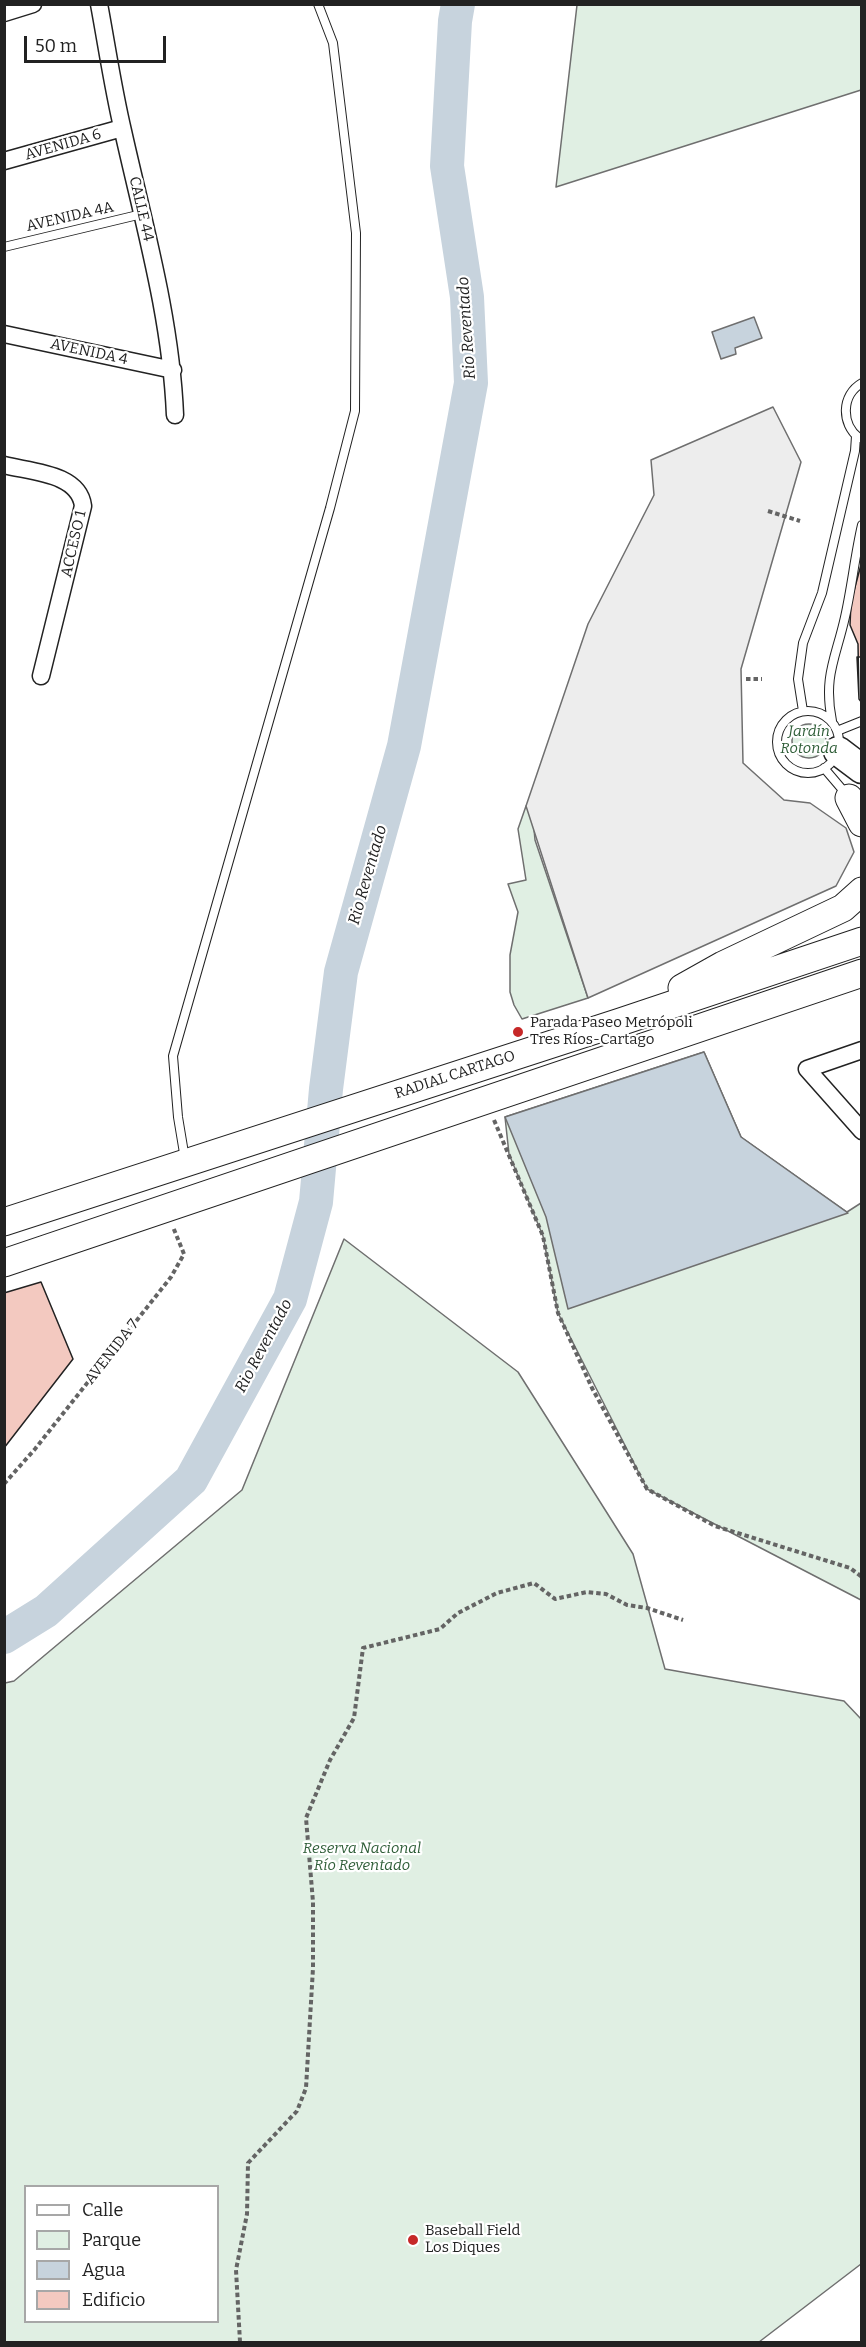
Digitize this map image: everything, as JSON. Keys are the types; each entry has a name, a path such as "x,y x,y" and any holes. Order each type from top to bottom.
{"main road":[{"path":"855,802 861,824"},
{"path":"620,1022 723,965 843,908 861,891"},
{"path":"723,965 861,916"},
{"name":"RADIAL CARTAGO","path":"4,1222 620,1022 861,940"},
{"path":"4,1263 861,973"},
{"path":"805,992 861,995"}],"street":[{"path":"4,13 33,4"},
{"name":"CALLE 44","path":"99,4 122,128 167,328 173,370 175,415"},
{"name":"AVENIDA 6","path":"4,161 122,128"},
{"name":"AVENIDA 4","path":"4,334 173,370"},
{"name":"ACCESO 1","path":"4,465 67,481 82,495 83,506 41,675"},
{"path":"861,1050 807,1069 861,1131"}],"lane":[{"path":"186,1162 178,1117 173,1056 330,508 355,411 356,233 333,43 318,4"},
{"name":"AVENIDA 4A","path":"4,247 142,214"},
{"path":"803,711 798,679 803,643 822,593 859,438 849,427 846,405 849,395 861,383"},
{"path":"855,802 839,758 828,702 831,664 845,618 861,525"},
{"path":"832,721 813,711 803,711 792,715 785,721 777,739 782,758 796,770 806,772 839,758 861,721"}],"path":[{"path":"768,511 800,521"},
{"path":"746,679 762,679"},
{"path":"476,1103 543,1236 558,1313 592,1388 647,1489 715,1526 850,1568 861,1577"},
{"name":"AVENIDA 7","path":"4,1484 35,1449 171,1277 184,1254 166,1208"},
{"path":"240,2343 236,2270 247,2214 248,2163 297,2111 306,2088 312,1980 313,1902 306,1818 330,1760 354,1718 363,1648 440,1629 458,1612 497,1593 534,1583 555,1599 587,1592 606,1594 627,1605 647,1608 683,1620"}],"green space":[{"path":"577,5 861,5 861,90 556,187"},
{"name":"Jardín Rotonda","path":"809,724 821,729 826,741 821,753 809,758 797,753 792,741 797,729"},
{"path":"526,806 532,806 535,840 588,998 522,1019 510,992 510,955 518,912 508,884 526,880 518,829"},
{"path":"704,1052 741,1137 847,1212 861,1203 861,1600 647,1489 558,1313 543,1236 509,1154 505,1117"},
{"name":"Reserva Nacional Río Reventado","path":"344,1239 518,1372 633,1554 665,1669 844,1701 861,1719 861,2264 759,2342 5,2342 5,1683 14,1681 242,1490"}],"shaded area":[{"path":"773,407 801,462 741,669 743,763 784,800 810,803 846,828 854,852 836,886 588,998 526,806 588,624 654,495 651,460"}],"water":[{"path":"754,317 762,338 735,348 736,354 721,359 712,332"},
{"path":"704,1052 741,1137 848,1213 568,1309 546,1217 505,1117"}],"building":[{"path":"862,561 862,703 859,699 858,644 850,625 851,602"},
{"path":"857,657 862,657 862,703 859,699"},
{"path":"41,1282 73,1359 4,1448 4,1293"}],"waterway":[{"name":"Rio Reventado","path":"4,1637 46,1611 191,1480 290,1299 316,1202 326,1089 341,972 404,746 471,383 467,297 447,166 455,21 458,4"}],"place":[{"name":"Parada Paseo Metrópoli Tres Ríos-Cartago","path":"518,1032"},
{"name":"Baseball Field Los Diques","path":"413,2240"}]}
